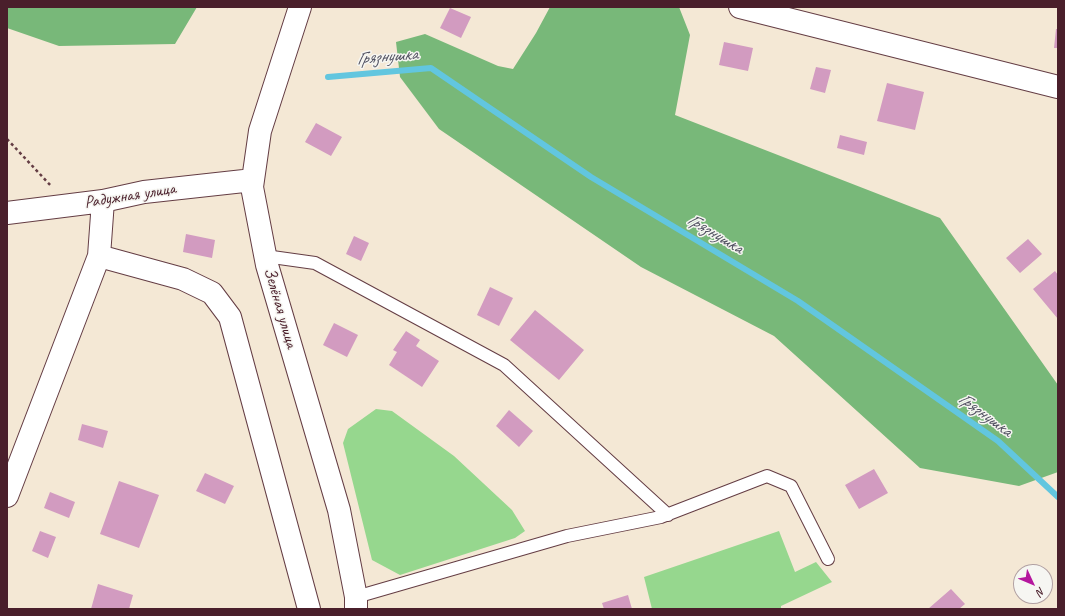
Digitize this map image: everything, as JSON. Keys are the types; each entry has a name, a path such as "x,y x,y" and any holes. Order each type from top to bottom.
{"street":[{"name":"Зелёная улица","path":"300,7 260,131 252,187 265,256 339,510 356,603"},
{"path":"740,7 1058,87"},
{"name":"Радужная улица","path":"7,213 103,200 144,192 253,180"},
{"path":"7,496 99,256 103,200"},
{"path":"99,256 183,279 212,293 230,317 309,609"}],"lane":[{"path":"265,256 315,262 504,365 668,514"},
{"path":"356,603 567,536 661,518 767,476 791,486 828,559"}],"path":[{"path":"7,138 69,205"}],"green space":[{"path":"7,7 197,7 175,44 59,46 7,28"},
{"path":"550,7 679,7 690,35 675,115 940,218 1058,385 1058,472 1019,486 920,468 774,336 641,267 439,129 400,77 396,42 425,34 498,66 513,69 536,33"},
{"path":"376,409 392,411 454,456 512,510 525,531 515,538 400,575 372,560 343,443 348,429"},
{"path":"779,531 795,572 816,562 832,582 781,606 781,609 652,609 644,577"}],"building":[{"path":"450,8 471,17 461,38 440,28"},
{"path":"1056,29 1058,29 1058,48 1054,48"},
{"path":"724,42 753,48 748,71 719,65"},
{"path":"816,67 831,70 825,93 810,89"},
{"path":"887,83 924,92 915,130 877,121"},
{"path":"316,123 342,137 331,156 305,142"},
{"path":"840,135 867,142 864,155 837,148"},
{"path":"186,234 215,240 212,258 183,252"},
{"path":"354,236 369,243 361,261 346,254"},
{"path":"1028,239 1042,254 1020,273 1006,258"},
{"path":"1055,271 1058,275 1058,319 1033,289"},
{"path":"490,287 513,298 499,326 477,315"},
{"path":"535,310 584,350 559,380 510,340"},
{"path":"334,323 358,335 347,357 323,345"},
{"path":"406,331 420,340 416,346 439,361 422,387 389,365 397,352 393,350"},
{"path":"509,410 533,431 519,447 496,426"},
{"path":"82,424 108,431 103,448 78,440"},
{"path":"874,469 888,493 859,509 845,485"},
{"path":"205,473 234,486 225,504 196,491"},
{"path":"119,481 159,495 139,548 100,534"},
{"path":"50,492 75,502 69,518 44,508"},
{"path":"40,531 56,537 48,558 32,551"},
{"path":"98,584 133,595 129,609 91,609"},
{"path":"951,589 965,604 959,609 928,609"},
{"path":"628,595 632,609 604,609 602,603"}],"waterway":[{"name":"Грязнушка","path":"328,77 431,68 591,177 798,301 998,441 1058,497"}]}
